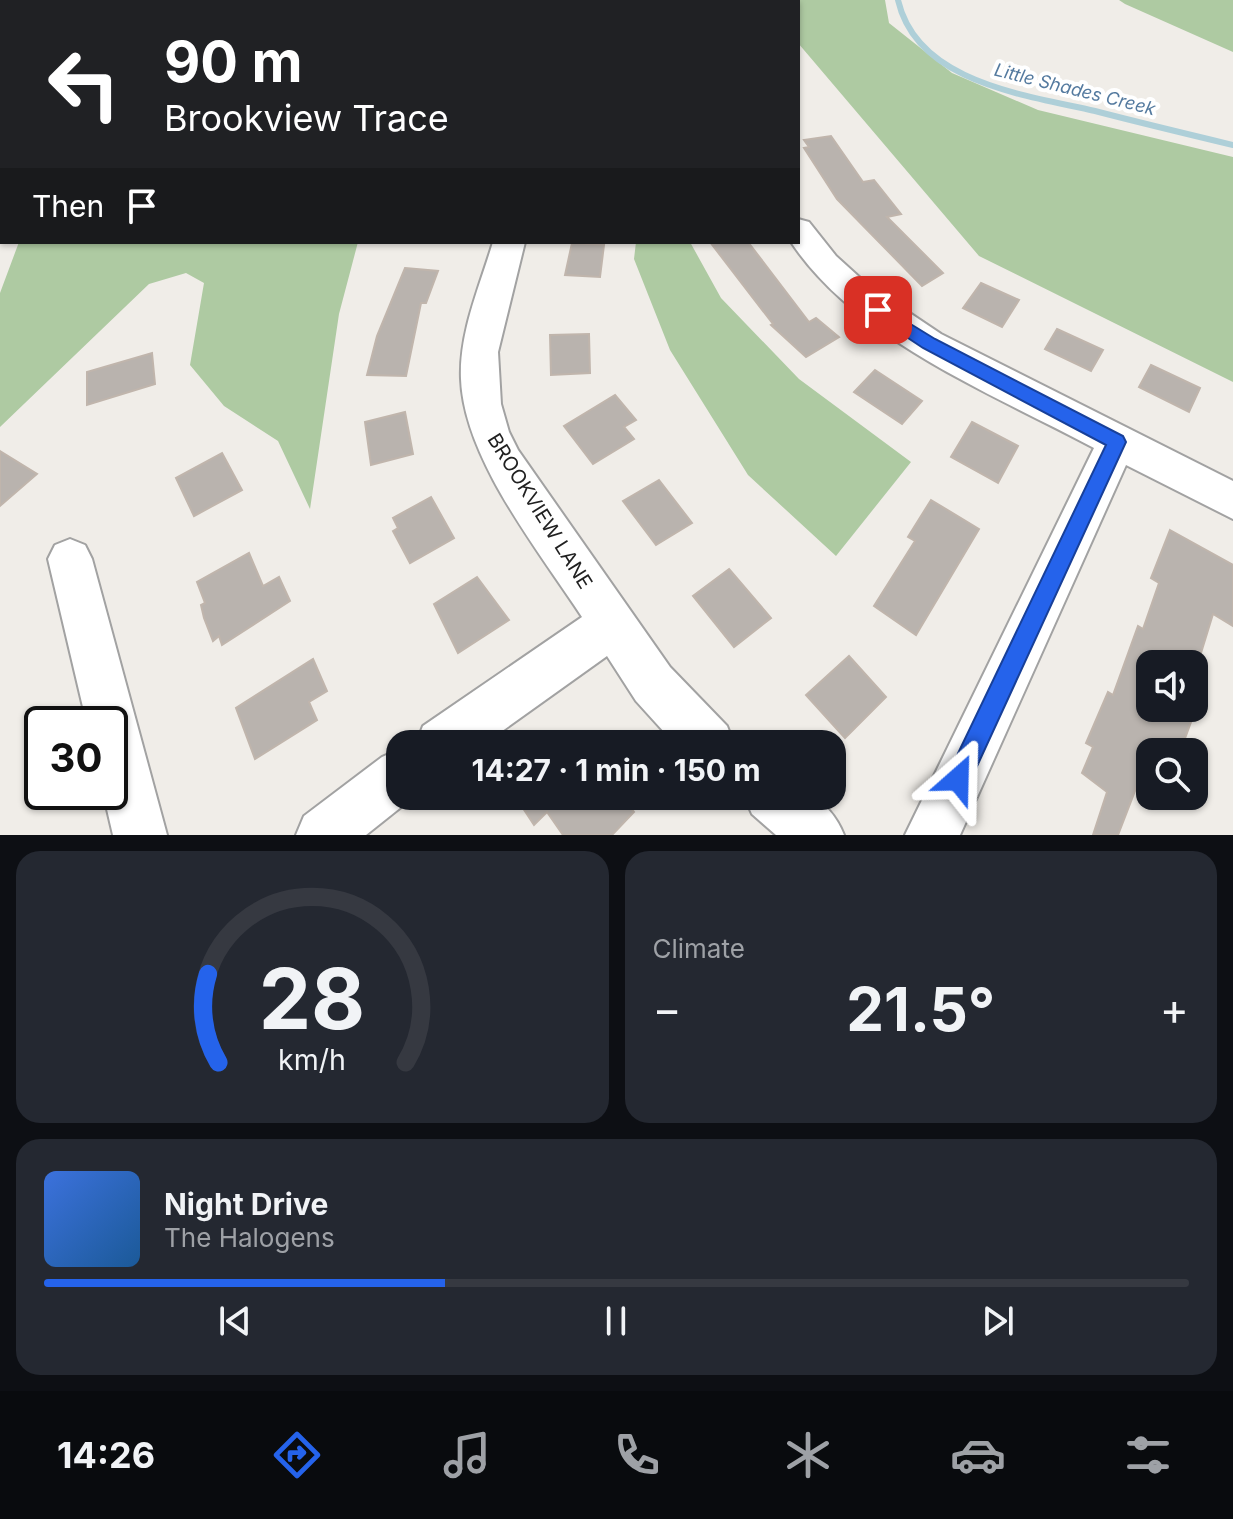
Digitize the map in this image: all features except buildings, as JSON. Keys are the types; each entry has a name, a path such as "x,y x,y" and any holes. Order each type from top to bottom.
{"street":[{"path":"800,231 831,270 896,323 941,350 1233,501"},
{"name":"BROOKVIEW LANE","path":"508,244 478,355 481,408 488,431 504,462 653,684 696,730"},
{"path":"932,835 1117,442"},
{"path":"70,559 140,835"},
{"path":"461,730 612,624"},
{"path":"323,835 386,786"},
{"path":"787,810 817,835"}],"green space":[{"path":"800,0 885,0 889,23 952,73 1038,110 1233,157 1233,382 979,256 800,45"},
{"path":"1119,0 1233,0 1233,52 1125,4"},
{"path":"18,244 357,244 339,314 310,509 278,441 224,406 190,365 204,283 186,273 149,284 0,427 0,293"},
{"path":"636,244 691,244 721,298 799,379 911,462 836,556 748,475 670,350 634,259"}],"waterway":[{"name":"Little Shades Creek","path":"898,0 909,28 927,50 950,67 978,81 1038,99 1233,145"}],"route":[{"path":"878,310 929,344 1117,442 958,779"}]}
